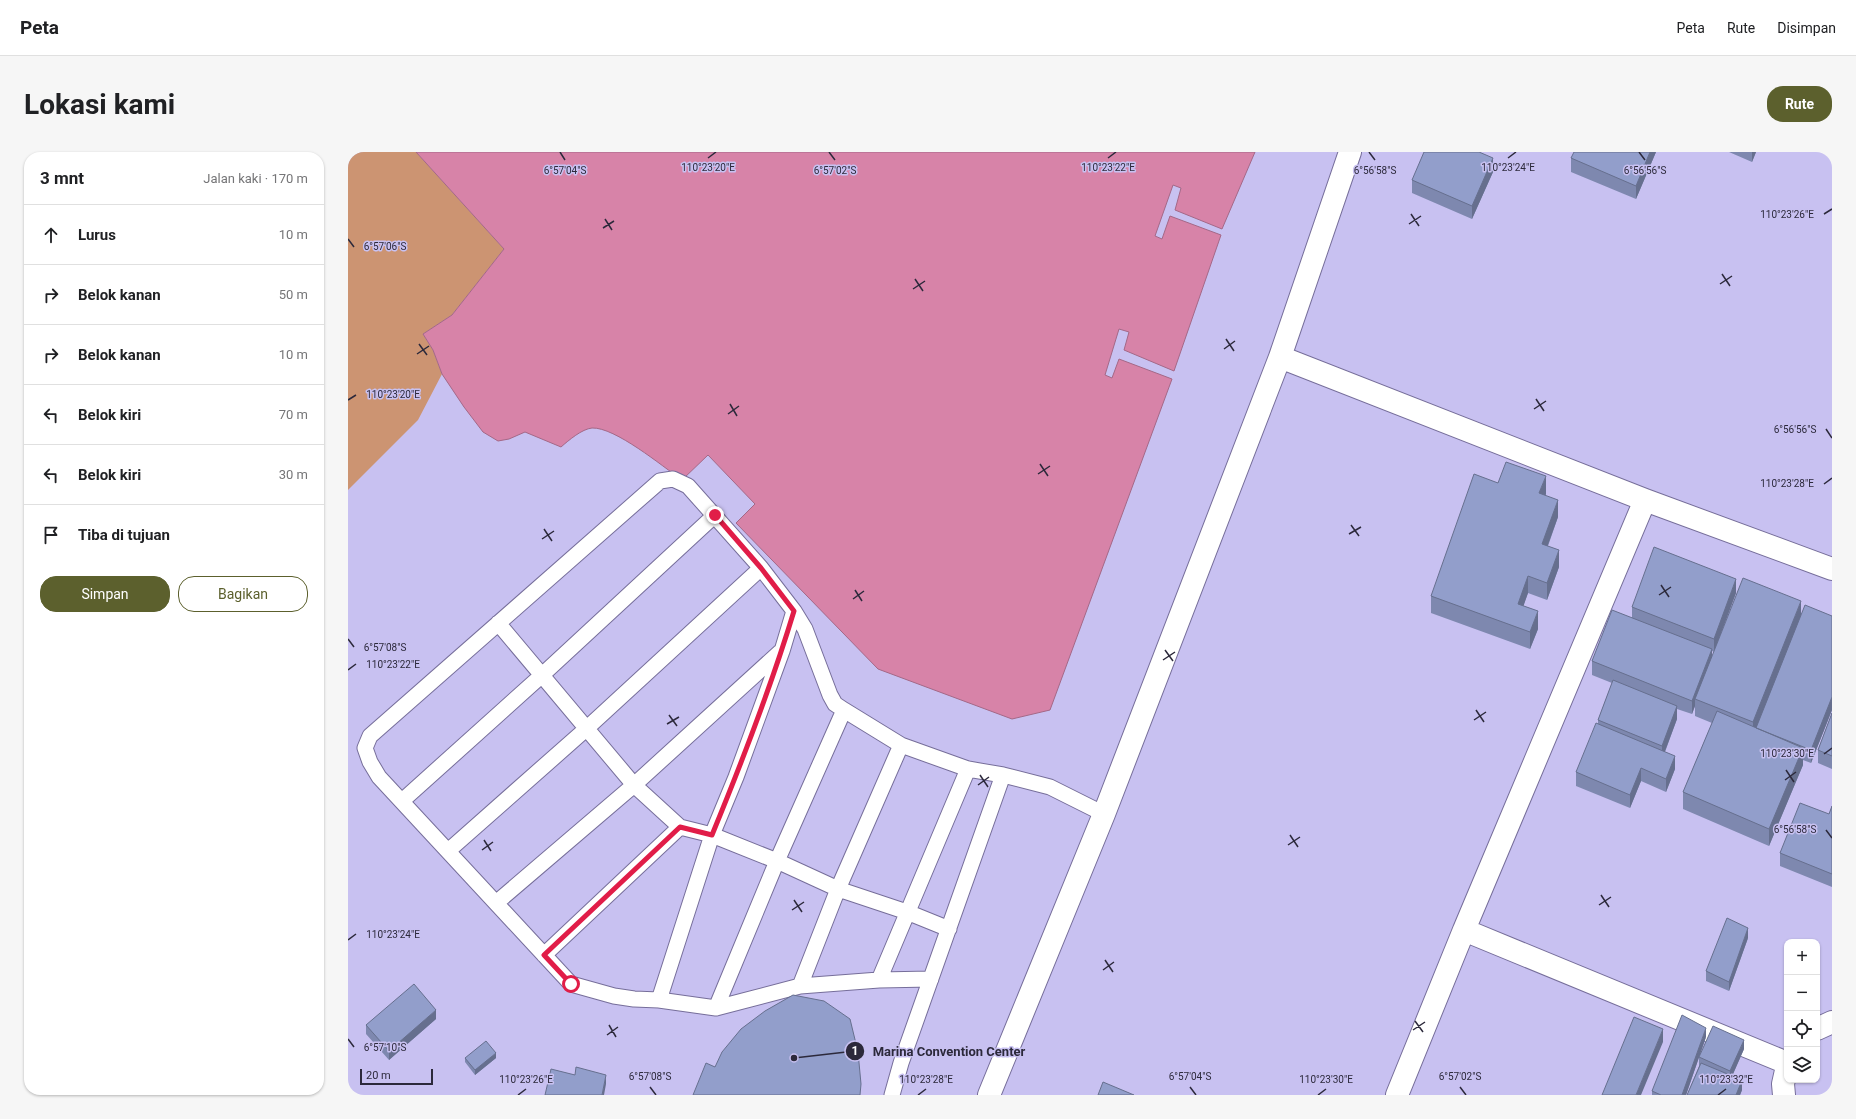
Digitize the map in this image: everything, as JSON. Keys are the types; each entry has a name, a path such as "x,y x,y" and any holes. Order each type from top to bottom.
{"street":[{"path":"989,1095 1104,814 1280,357 1350,152"},
{"path":"1280,357 1645,500 1832,569"},
{"path":"1396,1095 1645,500"},
{"path":"1464,930 1784,1063"},
{"path":"1820,1028 1832,1022"},
{"path":"1784,1079 1784,1095"}],"lane":[{"path":"931,979 879,980 800,986 716,1008 660,1000 634,999 614,996 571,984 379,777 370,762 365,748 370,736 660,481 673,479 688,486 715,515 761,568 794,611 805,629 830,695 836,704 902,745 968,769 1003,775 1050,787 1104,814"},
{"path":"402,801 541,676 715,515"},
{"path":"448,851 586,729 761,568"},
{"path":"660,1000 712,835 736,777 782,651 794,611"},
{"path":"498,623 634,785 680,827 712,835 777,861 838,889 907,912 948,929"},
{"path":"496,903 634,785 782,651"},
{"path":"716,1008 777,861 844,710"},
{"path":"800,986 838,889 902,745"},
{"path":"879,980 968,769"},
{"path":"892,1095 901,1063 1003,775"},
{"path":"544,955 680,827"}],"shaded area":[{"path":"348,152 416,152 504,249 452,315 423,334 433,350 442,374 418,420 348,490"},
{"path":"416,152 1255,152 1222,229 1175,210 1181,188 1173,185 1155,236 1162,239 1170,216 1221,235 1174,371 1124,350 1129,332 1119,329 1105,375 1112,378 1119,359 1172,379 1050,710 1012,719 878,669 736,523 755,504 708,455 682,480 638,448 602,429 592,428 584,430 561,447 525,432 509,439 498,441 483,432 442,374 433,350 423,334 452,315 504,249"}],"building":[{"path":"1424,152 1479,152 1493,158 1472,206 1412,180"},
{"path":"1574,152 1650,152 1636,186 1571,158"},
{"path":"1506,462 1546,476 1539,493 1558,500 1542,544 1559,550 1547,583 1528,576 1518,604 1538,611 1530,632 1431,596 1474,474 1498,483"},
{"path":"1654,547 1736,579 1714,639 1632,607"},
{"path":"1743,578 1801,601 1753,722 1695,699"},
{"path":"1805,605 1832,616 1832,697 1811,750 1756,728"},
{"path":"1612,610 1712,649 1692,701 1592,661"},
{"path":"1613,680 1677,706 1662,746 1598,720"},
{"path":"1717,711 1803,748 1769,829 1683,792"},
{"path":"1832,713 1832,756 1818,750"},
{"path":"1596,723 1675,756 1666,779 1641,768 1630,795 1576,772"},
{"path":"1800,803 1829,814 1832,806 1832,874 1780,853"},
{"path":"1727,918 1748,928 1729,982 1706,971"},
{"path":"414,984 436,1010 389,1051 366,1025"},
{"path":"793,995 824,1001 850,1019 858,1052 861,1084 860,1095 693,1095 706,1063 715,1067 722,1052 741,1029 765,1011"},
{"path":"1682,1015 1706,1028 1682,1095 1661,1095 1652,1091"},
{"path":"1634,1017 1663,1029 1636,1095 1602,1095"},
{"path":"1713,1026 1744,1040 1730,1071 1699,1057"},
{"path":"486,1041 496,1053 475,1070 465,1058"},
{"path":"1701,1063 1742,1080 1736,1095 1687,1095"},
{"path":"576,1067 606,1075 602,1095 545,1095 551,1069 575,1075"},
{"path":"1103,1082 1134,1095 1098,1095"}],"place":[{"name":"Marina Convention Center","path":"794,1058"}],"route":[{"path":"571,984 544,955 680,827 712,835 736,777 782,651 794,611 761,568 715,515"}]}
